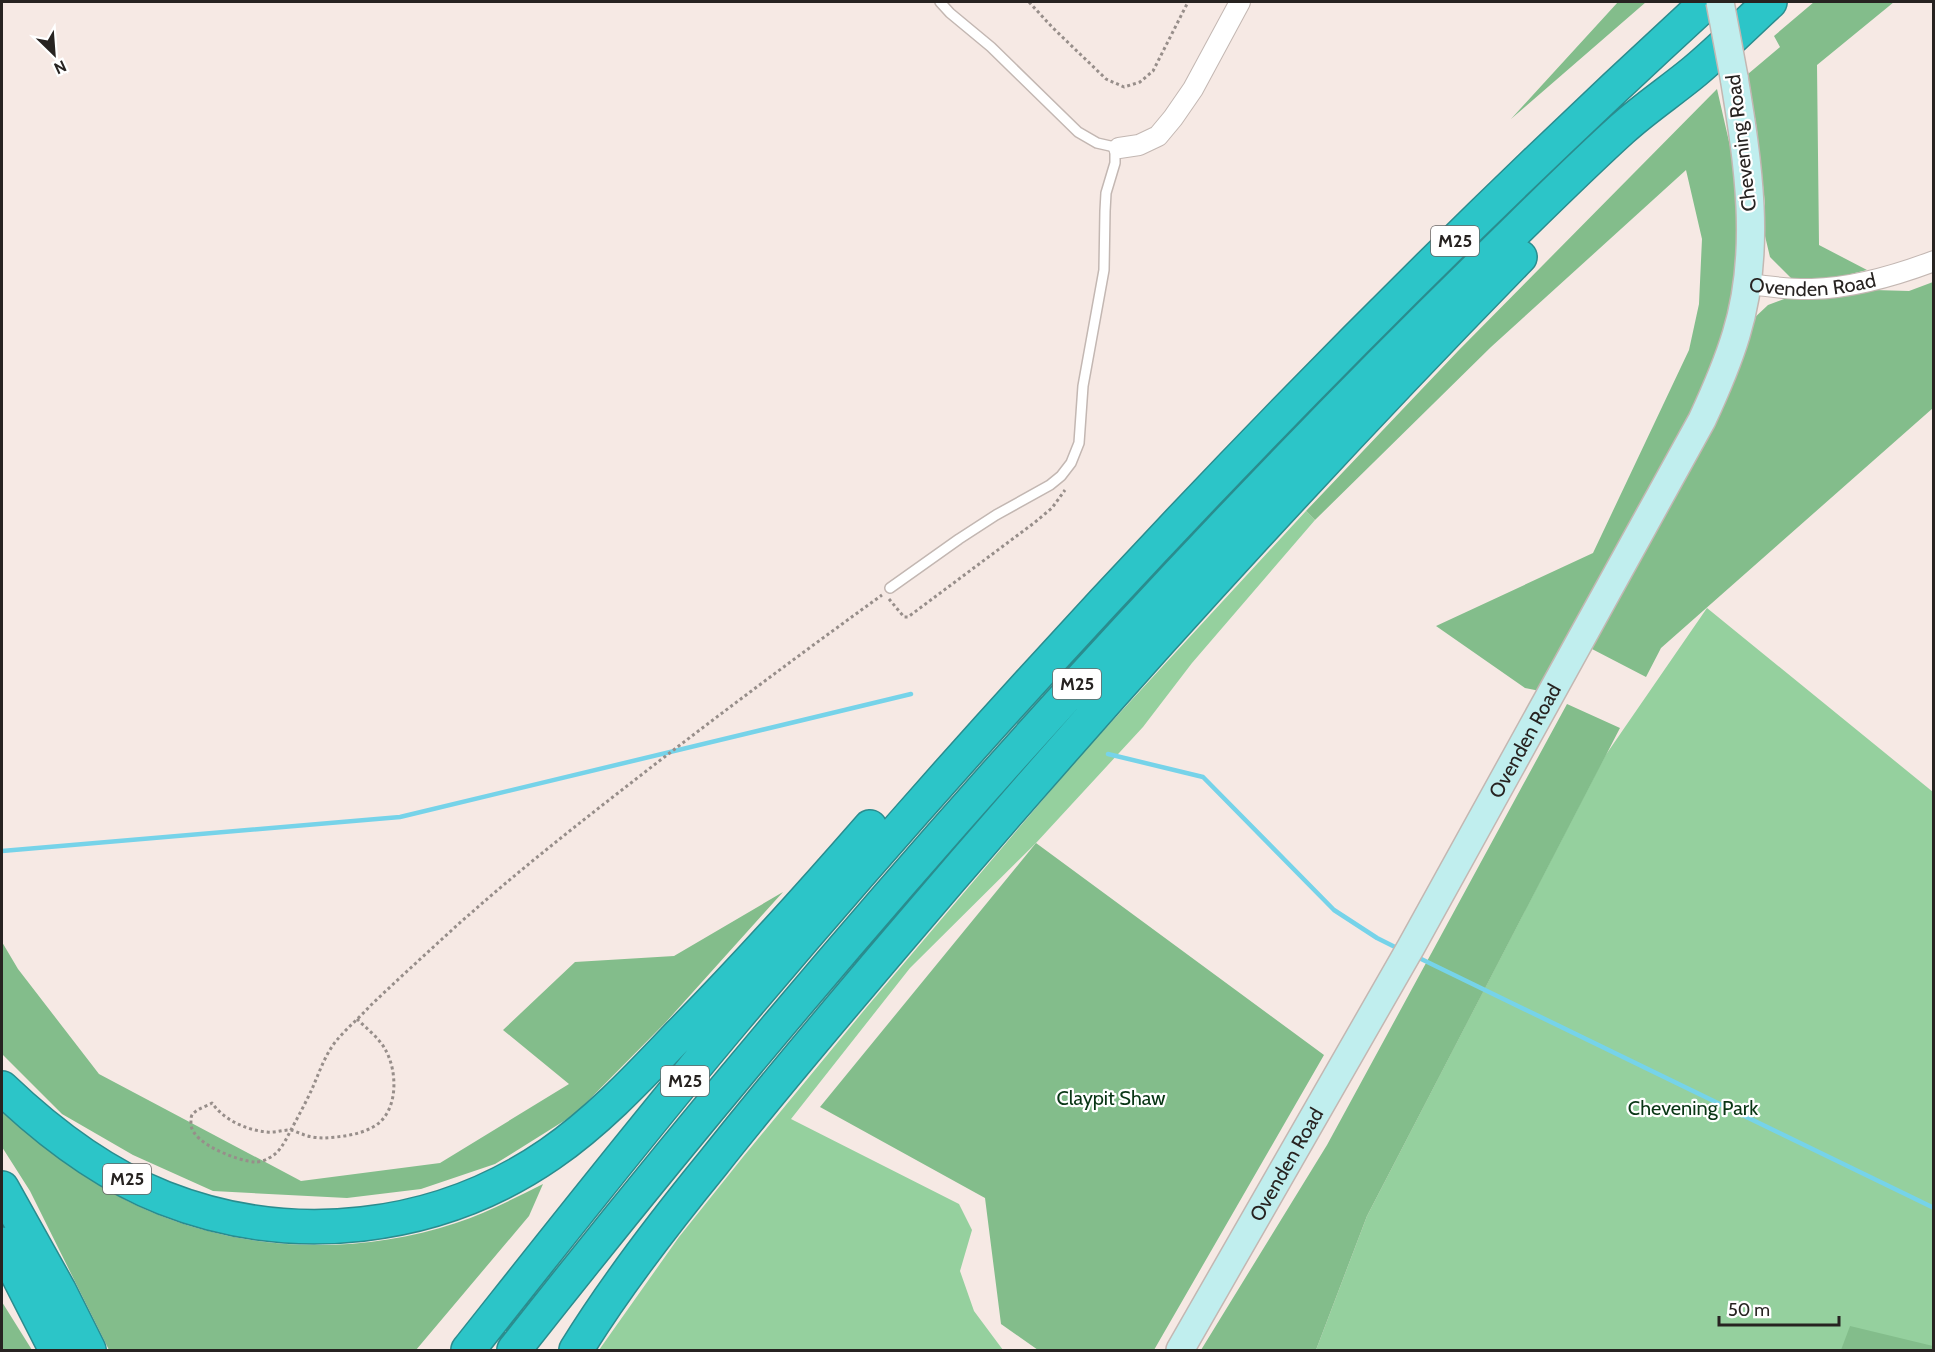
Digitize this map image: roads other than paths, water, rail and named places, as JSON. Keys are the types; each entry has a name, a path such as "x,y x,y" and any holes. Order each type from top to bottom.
{"highway":[{"name":"M25","path":"468,1350 732,1023 1022,691 1211,489 1456,240 1707,2"},
{"name":"M25","path":"514,1350 672,1153 804,994 1060,703 1223,528 1434,311 1626,125 1696,70 1770,2"},
{"name":"M25","path":"576,1350 652,1240 747,1120 1000,822 1263,528 1423,358 1607,169 1696,70"},
{"name":"M25","path":"2,1088 54,1132 108,1169 164,1198 206,1212 241,1220 307,1227 348,1227 375,1224 427,1212 460,1201 502,1182 549,1155 630,1086 753,958 1066,610 1107,571 1211,489"},
{"path":"2,1188 59,1290 89,1350"},
{"path":"2,1244 56,1350"}],"main road":[{"name":"Chevening Road","path":"1720,2 1744,137 1751,243 1747,284"},
{"name":"Ovenden Road","path":"1180,1350 1411,947 1702,420 1722,378 1737,333 1747,284"}],"street":[{"path":"1117,147 1138,146 1158,136 1193,89 1240,2"},
{"name":"Ovenden Road","path":"1747,284 1811,290 1859,283 1934,261"}],"lane":[{"path":"891,588 996,515 1050,485 1067,469 1077,452 1083,386 1104,270 1106,193 1117,147 1097,143 1078,132 991,47 940,2"}],"waterway":[{"path":"2,851 400,817 911,694"},
{"path":"1108,754 1203,777 1334,910 1377,938 1399,949"},
{"path":"1415,956 1934,1208"}],"park label":[{"name":"Claypit Shaw","path":"1111,1098"},
{"name":"Chevening Park","path":"1693,1108"}]}
